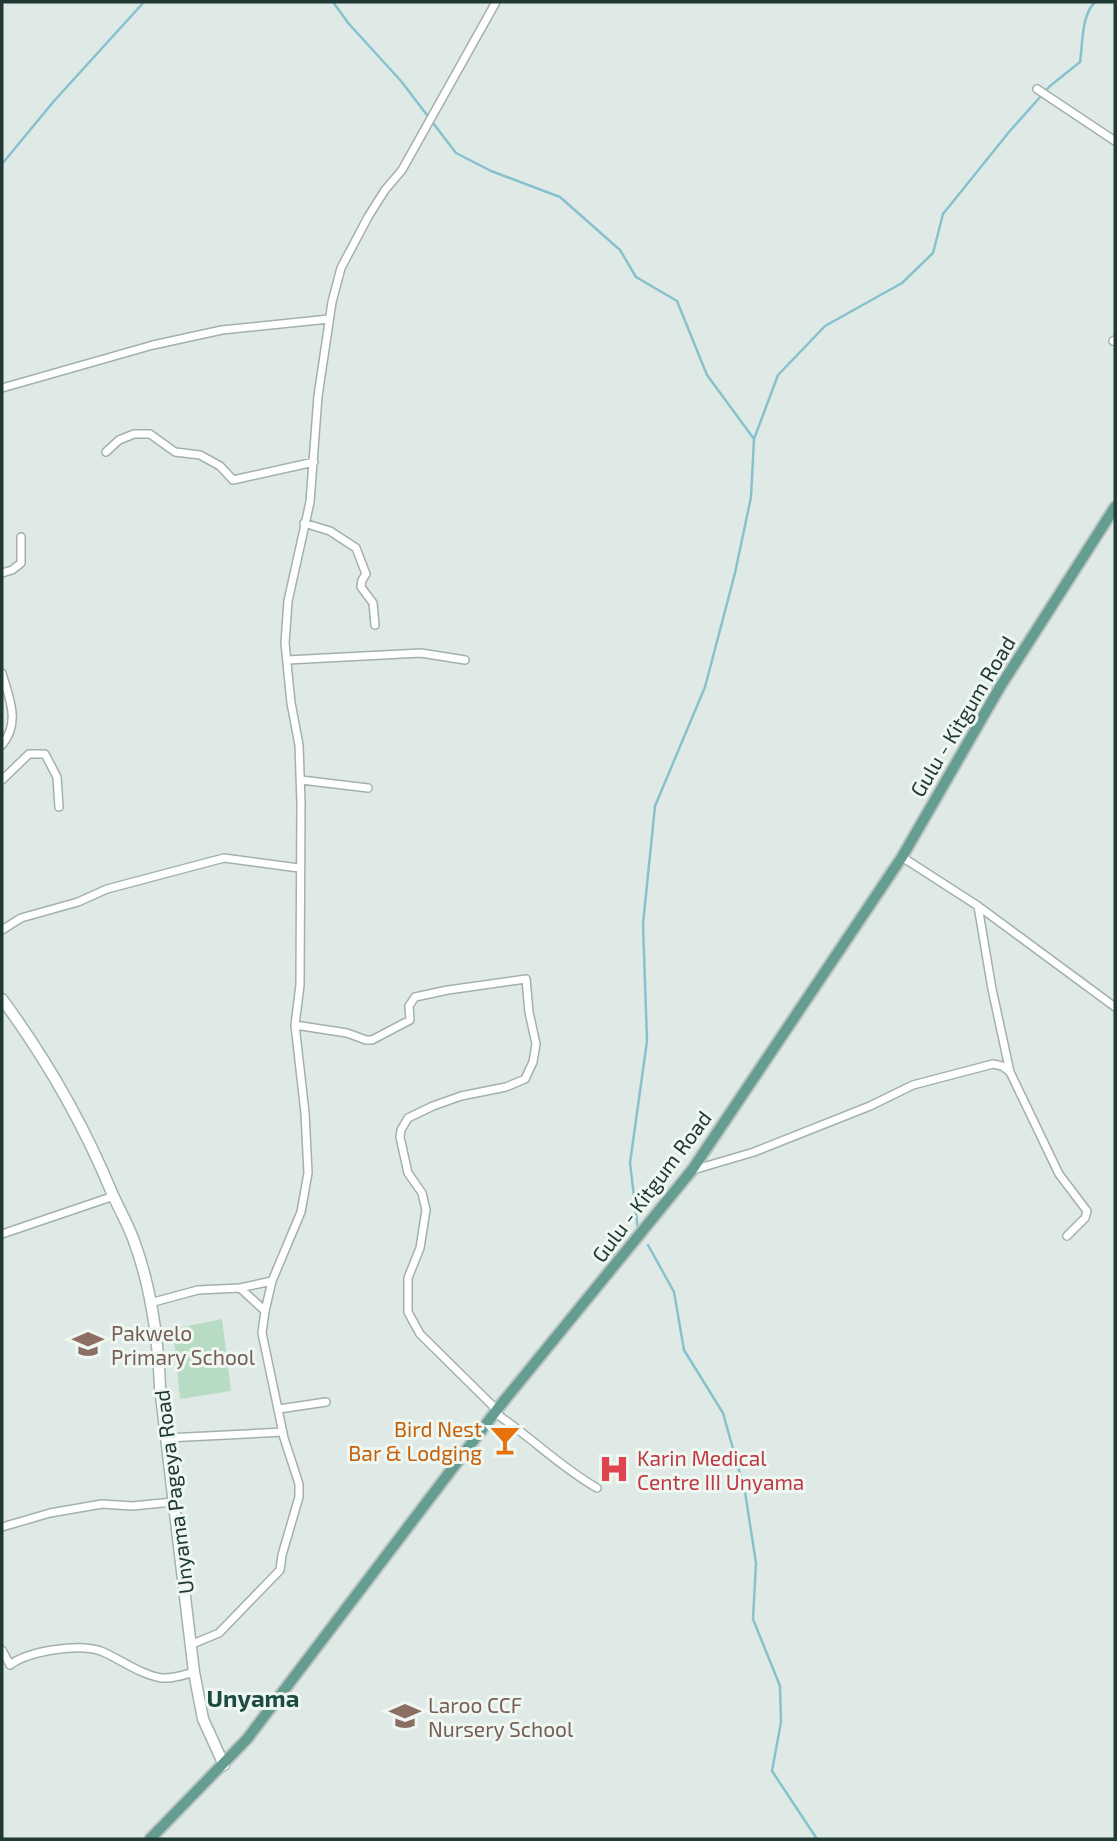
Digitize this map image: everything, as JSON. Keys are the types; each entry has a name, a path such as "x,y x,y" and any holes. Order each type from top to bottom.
{"main road":[{"name":"Gulu - Kitgum Road","path":"150,1839 247,1739 338,1623 496,1411 692,1170 902,857 1000,687 1115,507"}],"street":[{"path":"190,1645 219,1633 280,1570 300,1489 283,1432 262,1333 264,1311 272,1282 301,1212 308,1173 305,1114 295,1025 300,985 301,780 285,643 288,601 310,502 317,396 329,319 341,268 385,190 402,170 496,2"},
{"path":"1037,89 1115,141"},
{"path":"2,388 153,345 222,330 329,319"},
{"path":"106,452 119,440 134,435 150,435 175,452 200,455 220,466 233,480 314,463"},
{"path":"304,523 330,531 356,548 366,574 361,587 373,603 375,625"},
{"path":"2,573 21,562 21,537"},
{"path":"287,660 421,653 465,660"},
{"path":"2,673 14,717 8,738 2,745"},
{"path":"2,780 29,754 45,754 57,777 59,807"},
{"path":"301,780 368,788"},
{"path":"902,857 978,906 1115,1007"},
{"path":"2,930 21,918 78,902 107,889 223,858 299,868"},
{"path":"978,906 1010,1072 1059,1174 1087,1211 1085,1218 1067,1236"},
{"path":"295,1025 372,1040 410,1020 409,1006 415,997 526,979 528,1012 536,1044 533,1062 525,1079 506,1087 461,1096 433,1106 408,1118 401,1130 400,1137 408,1173 422,1193 426,1210 420,1248 408,1278 408,1312 429,1343 496,1411 545,1453 597,1488"},
{"name":"Unyama Pageya Road","path":"2,999 65,1093 97,1157 135,1244 144,1273 158,1345 160,1387 194,1672 207,1733 224,1765"},
{"path":"692,1170 754,1152 870,1107 927,1081 993,1064 1010,1072"},
{"path":"2,1234 114,1196"},
{"path":"150,1303 198,1290 240,1288 272,1282"},
{"path":"240,1288 264,1311"},
{"path":"279,1409 326,1402"},
{"path":"167,1438 283,1432"},
{"path":"2,1527 50,1513 102,1504 132,1506 173,1502"},
{"path":"2,1650 10,1665 21,1657 78,1648 99,1650 157,1677 170,1678 194,1672"}],"green space":[{"path":"222,1319 231,1391 180,1399 173,1329"}],"waterway":[{"path":"2,164 54,101 144,2"},
{"path":"333,2 349,24 401,81 456,153 491,171 560,197 620,250 636,277 677,301 707,375 754,439 751,497 735,573 705,687 655,806 643,924 647,1041 630,1163 638,1230"},
{"path":"754,439 778,375 825,326 902,283 933,253 943,214 1050,86 1080,62 1083,30 1087,15 1095,2"},
{"path":"648,1245 674,1292 684,1350 723,1413 745,1492 756,1563 753,1619 780,1686 781,1722 772,1771 817,1839"}],"place":[{"name":"Pakwelo Primary School","path":"88,1344"},
{"name":"Bird Nest Bar & Lodging","path":"505,1440"},
{"name":"Karin Medical Centre III Unyama","path":"614,1469"},
{"name":"Laroo CCF Nursery School","path":"405,1716"}],"district":[{"name":"Unyama","path":"253,1697"}]}
